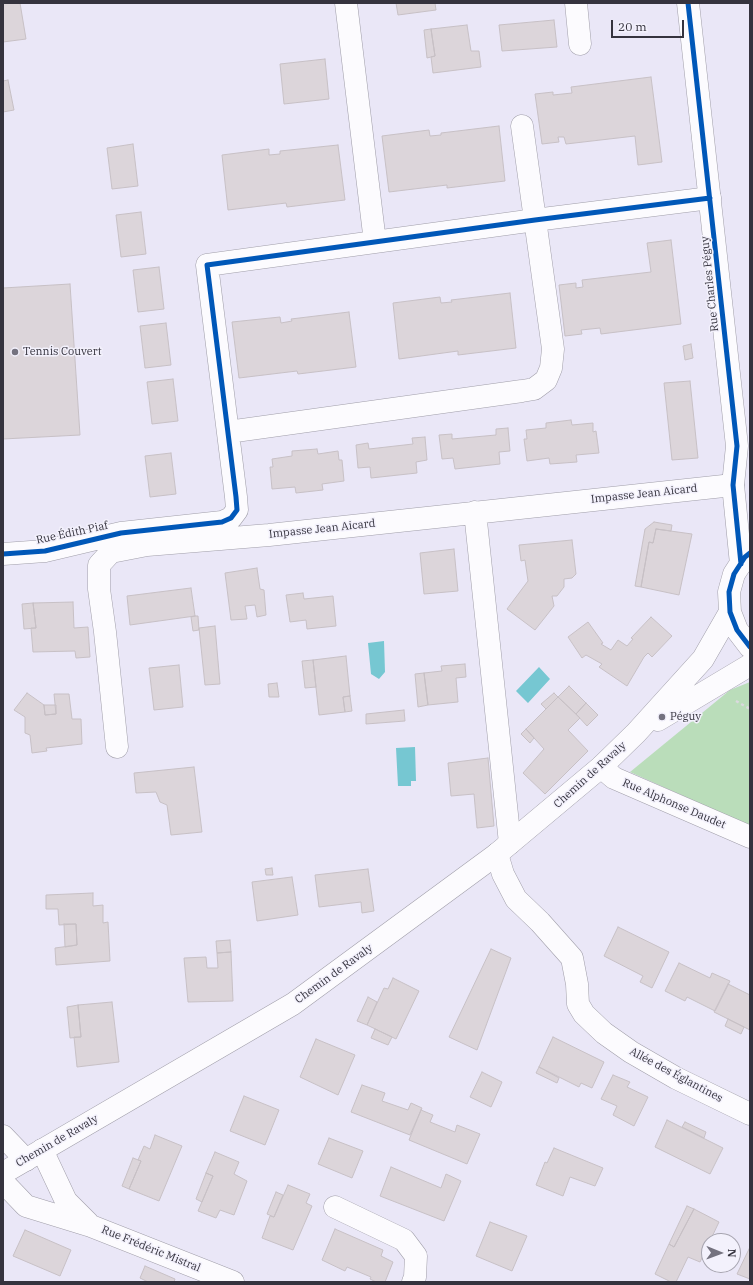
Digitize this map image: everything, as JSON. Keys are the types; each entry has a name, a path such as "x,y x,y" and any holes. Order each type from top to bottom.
{"street":[{"path":"346,3 375,242"},
{"path":"576,3 580,44"},
{"name":"Rue Charles Péguy","path":"688,3 737,446 733,485 745,559"},
{"path":"522,126 535,220 553,349 552,368 546,380 534,389 228,432 207,265 535,220 710,198"},
{"name":"Rue Édith Piaf","path":"3,554 44,551 121,533 222,522 231,518 236,510 236,497 228,432"},
{"name":"Rue Charles Péguy","path":"737,446 750,469"},
{"name":"Impasse Jean Aicard","path":"117,746 105,632 98,589 99,565 111,552 147,545 269,534 733,485"},
{"name":"Allée des Églantines","path":"475,512 504,849 504,874 516,899 540,922 572,958 577,984 578,1004 584,1014 604,1033 631,1052 676,1078 750,1114"},
{"path":"745,559 734,574 729,592 730,612 736,630 750,647"},
{"name":"Chemin de Ravaly","path":"3,1173 293,1004 504,849 601,767 636,733 703,659 730,612"},
{"name":"Chemin de Ravaly","path":"636,733 750,665"},
{"name":"Rue Alphonse Daudet","path":"601,767 614,778 750,837"},
{"name":"Rue Frédéric Mistral","path":"3,1136 34,1155 66,1201 91,1226"},
{"name":"Rue Frédéric Mistral","path":"3,1182 26,1206 91,1226 233,1282"},
{"path":"335,1207 404,1240 416,1256 415,1276 413,1282"}],"green space":[{"path":"750,682 750,826 630,772 730,690"}],"water":[{"path":"384,641 385,672 379,679 371,674 368,643"},
{"path":"539,667 550,679 528,703 516,691"},
{"path":"415,747 416,781 411,781 411,786 398,786 396,748"}],"building":[{"path":"3,3 20,3 26,39 3,42"},
{"path":"396,3 435,3 436,10 398,15"},
{"path":"554,20 557,47 502,51 499,25"},
{"path":"467,25 471,51 479,51 481,67 433,73 431,57 435,56 431,29"},
{"path":"431,29 435,56 427,58 424,30"},
{"path":"325,59 329,99 284,104 280,64"},
{"path":"651,77 662,162 638,165 635,136 566,144 564,137 558,137 559,142 542,144 535,94 553,92 553,95 572,93 571,87"},
{"path":"8,80 14,110 3,112 3,81"},
{"path":"499,126 505,181 447,188 447,185 389,192 382,136 429,130 430,136 441,135 441,133"},
{"path":"133,144 138,186 112,189 107,148"},
{"path":"338,145 345,200 287,207 286,203 228,210 222,155 269,149 269,155 280,154 280,151"},
{"path":"141,212 146,254 121,257 116,215"},
{"path":"671,240 681,324 601,334 600,328 581,330 582,334 565,336 559,285 576,283 576,288 583,287 582,280 651,272 647,243"},
{"path":"159,267 164,309 138,312 133,270"},
{"path":"70,284 80,435 3,439 3,288"},
{"path":"510,293 516,348 458,355 458,351 399,359 393,303 440,297 441,303 452,302 451,300"},
{"path":"349,312 356,367 298,374 297,371 239,378 232,322 280,317 281,323 292,321 291,319"},
{"path":"166,323 171,365 145,368 140,326"},
{"path":"691,344 693,358 685,360 683,346"},
{"path":"173,379 178,421 152,424 147,382"},
{"path":"690,381 698,458 672,460 664,383"},
{"path":"571,420 572,425 593,423 593,432 596,431 599,453 576,455 577,462 550,464 549,458 527,461 524,439 527,439 526,430 546,428 546,423"},
{"path":"508,428 510,451 499,452 500,464 455,469 453,458 442,459 439,435 452,434 452,439 496,435 496,429"},
{"path":"425,437 427,460 416,462 417,473 371,478 370,467 358,468 356,445 368,443 369,449 413,444 412,438"},
{"path":"317,449 318,454 338,451 339,460 342,460 344,481 322,484 323,490 296,493 295,487 272,489 270,467 273,467 272,459 292,456 292,451"},
{"path":"171,453 176,494 150,497 145,456"},
{"path":"654,522 672,525 671,531 656,529 653,543 649,542 641,587 635,586 645,529"},
{"path":"656,529 692,534 679,595 641,587 649,542 653,543"},
{"path":"572,540 576,574 572,578 564,579 564,587 557,596 552,596 554,606 535,630 507,609 528,581 525,560 521,561 519,545"},
{"path":"454,549 458,591 424,594 420,553"},
{"path":"257,568 260,589 264,590 266,615 257,617 255,605 245,606 247,619 231,620 225,573"},
{"path":"191,588 195,616 130,625 127,596"},
{"path":"303,593 304,599 333,596 336,626 307,629 306,620 290,622 286,595"},
{"path":"73,602 74,628 88,627 90,657 76,658 75,651 33,652 31,628 36,628 33,603"},
{"path":"33,603 36,628 24,629 22,604"},
{"path":"198,616 199,630 193,631 191,617"},
{"path":"651,617 672,636 652,657 648,653 644,657 627,686 599,667 602,664 586,655 582,658 568,637 588,622 603,643 601,644 611,650 618,640 627,646 633,639 631,638"},
{"path":"215,626 220,684 205,685 199,628"},
{"path":"346,656 350,696 343,697 345,712 319,715 313,660"},
{"path":"313,660 316,687 305,688 302,661"},
{"path":"465,664 466,677 456,678 458,702 428,705 424,673 442,671 441,666"},
{"path":"179,665 183,707 154,710 149,668"},
{"path":"424,673 428,705 418,707 415,674"},
{"path":"277,683 279,697 269,697 268,684"},
{"path":"569,686 586,703 576,714 558,697"},
{"path":"27,693 44,705 45,715 56,714 54,694 69,694 72,719 81,719 82,744 46,748 47,751 32,753 30,735 25,733 25,717 14,710"},
{"path":"554,693 558,697 546,709 541,704"},
{"path":"350,696 352,711 345,712 343,697"},
{"path":"558,697 580,718 568,730 588,751 545,794 523,773 544,749 526,729"},
{"path":"586,703 598,715 587,726 576,714"},
{"path":"44,705 56,705 56,714 45,715"},
{"path":"404,710 405,721 366,724 366,714"},
{"path":"526,729 534,738 530,743 521,734"},
{"path":"488,758 494,826 477,828 474,794 451,796 448,763"},
{"path":"194,767 202,832 171,835 167,805 160,802 156,792 136,793 134,773"},
{"path":"272,868 273,875 266,875 265,869"},
{"path":"368,869 374,911 362,913 361,902 319,907 315,875"},
{"path":"292,877 298,915 257,921 252,882"},
{"path":"93,893 93,906 103,905 103,923 108,922 110,961 56,965 55,948 77,945 76,924 59,925 58,909 46,909 46,895"},
{"path":"64,924 76,924 77,945 65,947"},
{"path":"618,927 669,952 652,988 640,982 643,976 604,956"},
{"path":"230,940 231,952 217,953 216,941"},
{"path":"491,949 511,958 477,1050 449,1037"},
{"path":"231,952 233,1001 188,1002 184,958 206,957 207,968 218,968 217,953"},
{"path":"679,963 710,978 712,973 730,981 715,1011 687,997 685,1001 665,991"},
{"path":"393,978 419,991 396,1039 367,1025 384,988 388,989"},
{"path":"728,984 750,995 750,1030 714,1012"},
{"path":"368,997 377,1002 367,1025 357,1021"},
{"path":"112,1002 119,1062 77,1067 74,1037 81,1037 78,1005"},
{"path":"78,1005 81,1037 70,1038 67,1007"},
{"path":"728,1019 744,1027 741,1034 725,1026"},
{"path":"375,1029 392,1037 388,1045 371,1038"},
{"path":"553,1037 604,1062 592,1088 581,1083 579,1087 539,1067"},
{"path":"316,1039 355,1055 338,1095 300,1077"},
{"path":"539,1067 559,1078 557,1083 536,1073"},
{"path":"482,1072 502,1082 491,1107 470,1097"},
{"path":"613,1075 630,1082 627,1087 648,1097 634,1126 613,1115 617,1106 601,1099"},
{"path":"362,1085 385,1093 382,1101 408,1110 411,1103 422,1108 410,1135 351,1112"},
{"path":"244,1096 279,1110 265,1145 230,1131"},
{"path":"421,1110 433,1115 430,1122 455,1132 457,1125 480,1134 467,1164 409,1140"},
{"path":"667,1120 723,1148 710,1174 655,1147"},
{"path":"685,1122 706,1132 704,1138 682,1127"},
{"path":"155,1135 182,1146 159,1201 129,1189 141,1161 138,1160 144,1146 150,1149"},
{"path":"329,1138 363,1151 352,1178 318,1164"},
{"path":"554,1148 603,1168 595,1186 570,1177 563,1196 536,1185 545,1162 547,1163"},
{"path":"215,1152 239,1162 234,1174 247,1181 234,1215 220,1210 216,1218 198,1211 213,1176 206,1173"},
{"path":"133,1158 141,1161 129,1189 122,1186"},
{"path":"391,1167 441,1188 446,1174 461,1181 444,1221 380,1196"},
{"path":"206,1173 213,1176 202,1202 196,1199"},
{"path":"288,1185 310,1194 306,1203 312,1206 293,1250 262,1238 270,1216 274,1217"},
{"path":"276,1192 283,1195 274,1217 267,1214"},
{"path":"687,1206 694,1209 674,1247 669,1244"},
{"path":"694,1209 719,1222 714,1233 701,1233 700,1262 688,1257 676,1282 671,1282 655,1274 669,1244 674,1247"},
{"path":"490,1222 527,1236 512,1271 476,1256"},
{"path":"335,1229 383,1250 381,1256 393,1262 385,1282 376,1282 370,1279 371,1277 347,1267 345,1271 322,1260"},
{"path":"25,1230 71,1250 60,1276 13,1256"},
{"path":"750,1247 750,1279 737,1274 741,1273 741,1266"},
{"path":"145,1266 175,1279 174,1282 148,1282 140,1278"}],"cycle path":[{"path":"688,3 737,446 733,485 741,564"},
{"path":"3,554 45,551 121,533 222,522 231,518 237,510 207,265 535,220 710,198"},
{"path":"750,553 745,557 734,574 729,592 730,612 737,630 750,647"}],"place":[{"name":"Tennis Couvert","path":"15,352"},
{"name":"Péguy","path":"662,717"}]}
